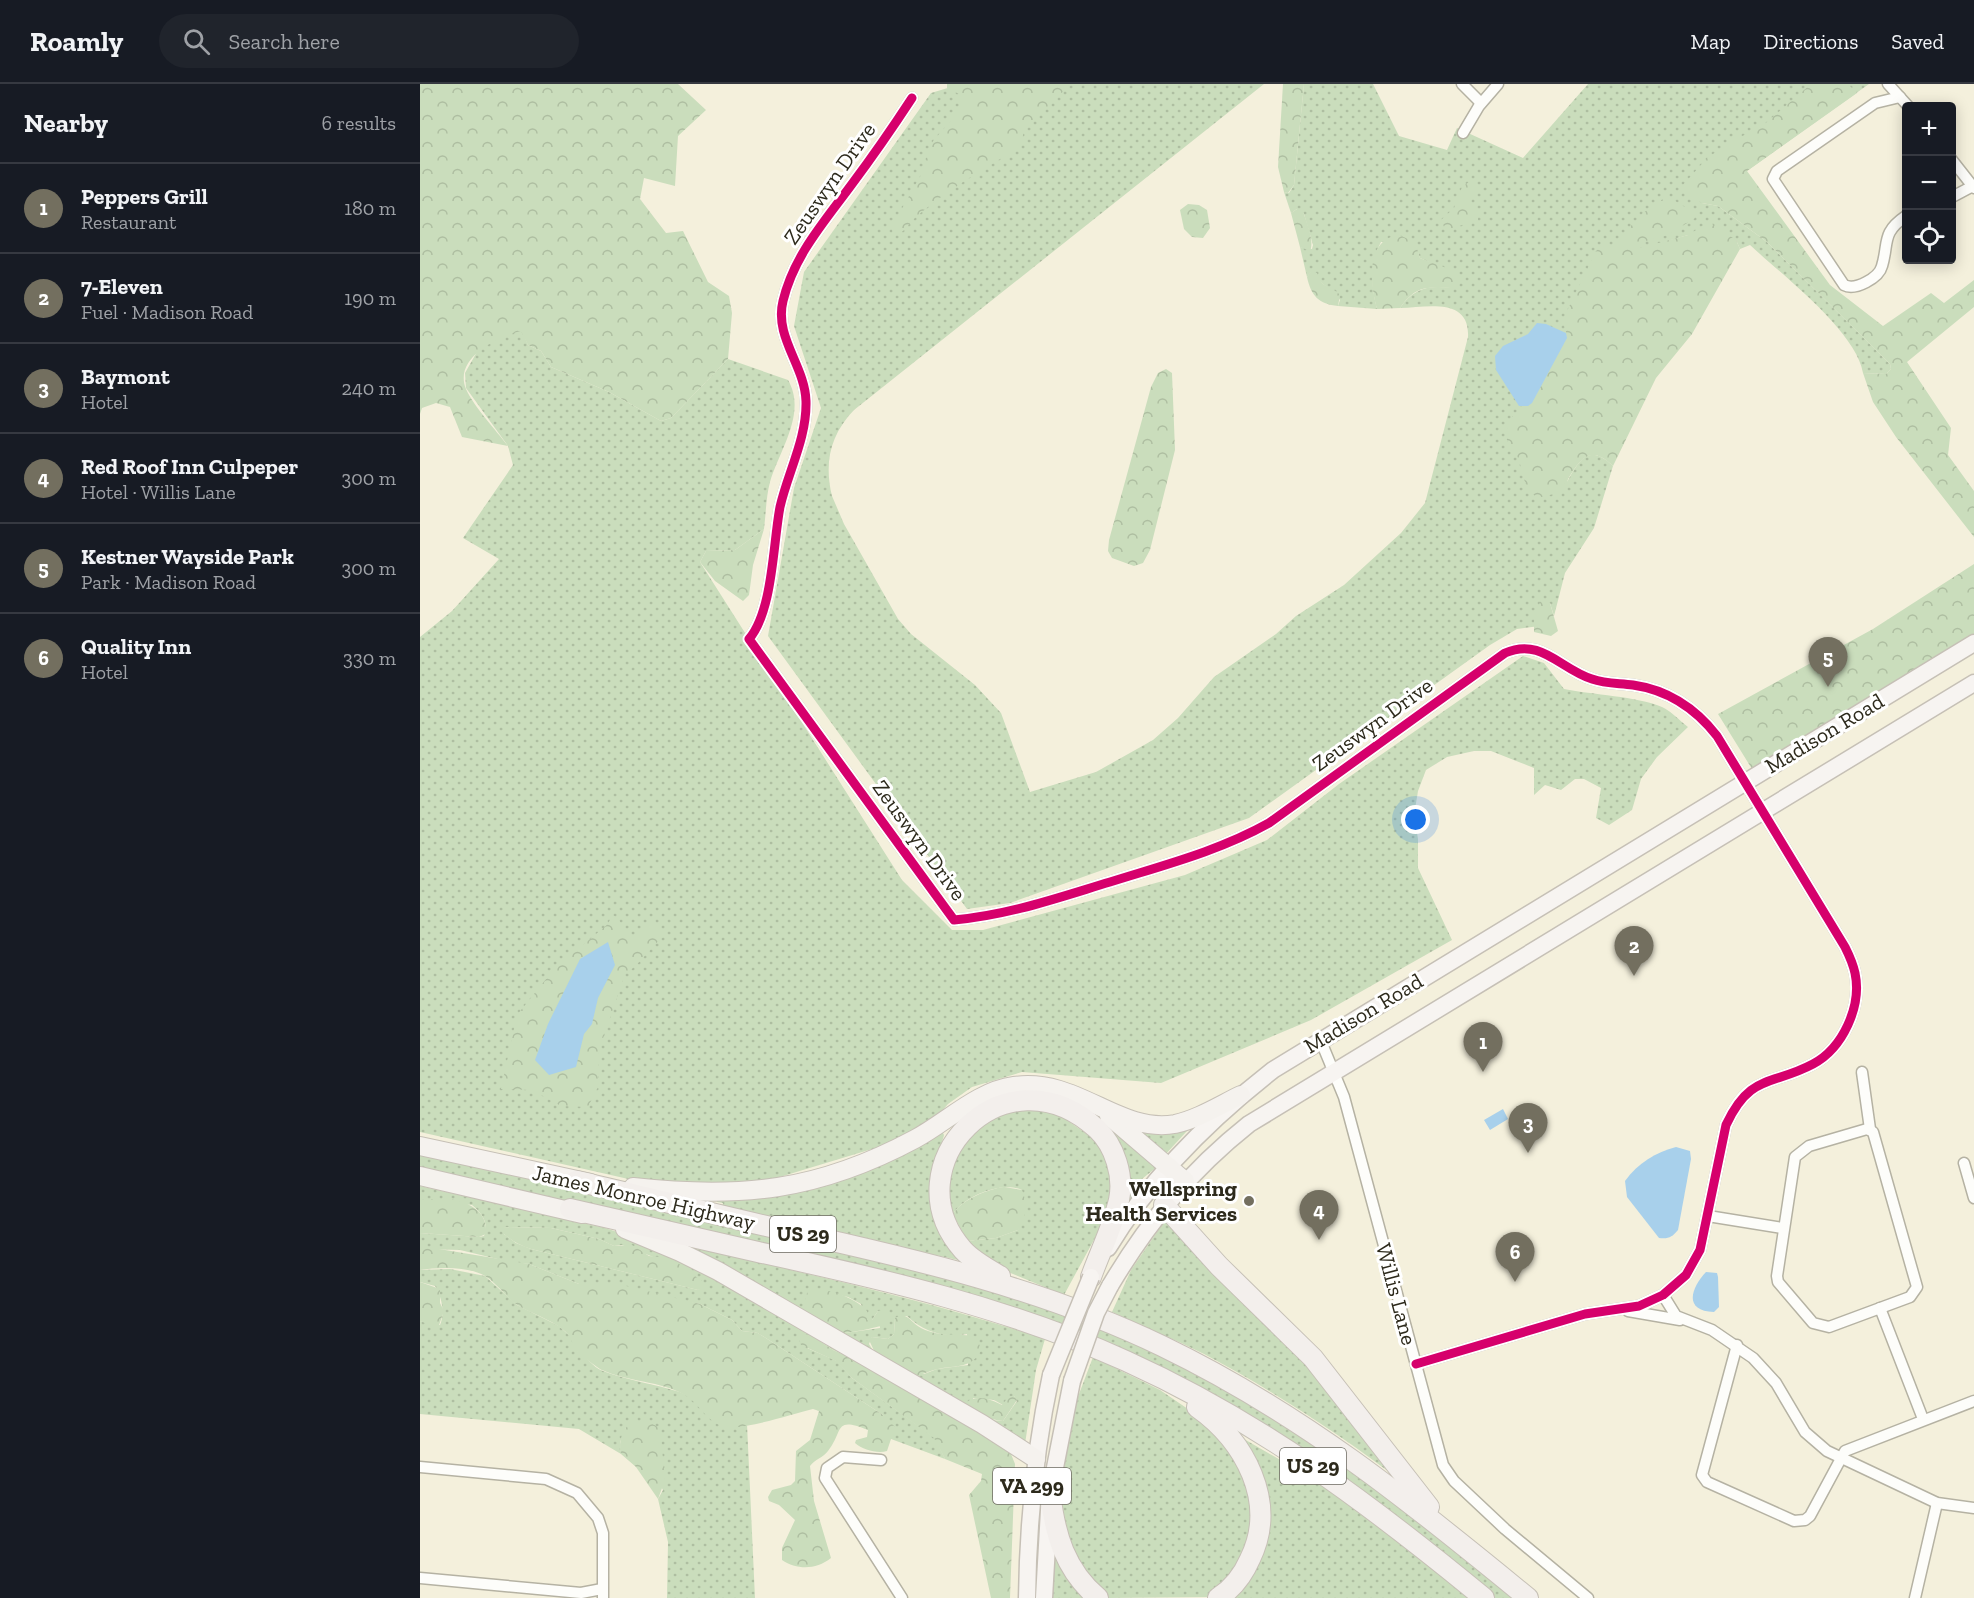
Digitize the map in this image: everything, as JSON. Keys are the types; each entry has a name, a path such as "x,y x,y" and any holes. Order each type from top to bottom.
{"highway":[{"path":"576,1181 683,1193 732,1193 771,1189 826,1177 886,1155 980,1098 1009,1086 1052,1086 1130,1119 1160,1125 1189,1120 1241,1095"},
{"path":"1029,1293 982,1265 963,1250 948,1224 941,1195 943,1169 951,1145 970,1124 986,1112 1006,1104 1040,1100 1070,1108 1102,1134 1110,1146 1119,1173 1119,1201 1091,1277"},
{"path":"1089,1101 1185,1181"},
{"name":"James Monroe Highway","path":"420,1146 951,1269 1029,1293 1160,1345 1232,1383 1354,1459 1528,1598"},
{"name":"James Monroe Highway","path":"420,1176 923,1291 1012,1317 1124,1360 1223,1410 1290,1450 1390,1521 1484,1598"},
{"path":"1164,1205 1219,1266 1313,1358 1418,1493 1467,1548"},
{"path":"570,1209 646,1236 718,1271 982,1424 1036,1459"},
{"path":"1124,1360 1176,1392 1217,1423 1233,1441 1254,1476 1260,1506 1256,1545 1241,1575 1218,1598"},
{"path":"1050,1494 1060,1545 1065,1558 1086,1588 1098,1598"}],"main road":[{"name":"Madison Road","path":"1027,1598 1029,1514 1051,1375 1091,1277 1118,1232 1190,1142 1241,1095 1320,1039 1974,643"},
{"name":"Madison Road","path":"1044,1598 1050,1494 1055,1454 1072,1381 1096,1313 1110,1286 1140,1237 1185,1181 1250,1124 1974,683"}],"street":[{"path":"1462,84 1481,103"},
{"path":"1463,133 1481,103 1498,84"},
{"path":"1888,84 1904,102"},
{"path":"1900,97 1875,103 1777,171 1774,182 1844,285 1854,288 1876,274 1883,265 1884,248 1889,234 1902,220"},
{"name":"Zeuswyn Drive","path":"912,98 882,144 808,243 791,275 783,300 784,331 803,381 805,419 780,510 762,614 756,631 749,639 954,920 992,917 1025,909 1205,853 1248,835 1269,823 1505,653 1524,647 1545,652 1592,679 1654,689 1684,704 1707,723 1744,782"},
{"path":"1956,165 1973,187 1956,195"},
{"path":"1416,1364 1585,1314 1639,1306 1663,1295 1686,1275 1695,1262 1704,1238 1726,1125 1735,1108 1760,1084 1820,1059 1840,1038 1847,1026 1854,1002 1856,974 1845,947 1744,782"},
{"name":"Willis Lane","path":"1320,1039 1335,1071 1447,1474 1505,1529 1588,1598"},
{"path":"1862,1072 1870,1129 1917,1287 1910,1297 1829,1327 1813,1323 1778,1282 1777,1276 1782,1228 1795,1157 1809,1146 1870,1129"},
{"path":"1964,1163 1974,1198"},
{"path":"1708,1216 1782,1228"},
{"path":"1663,1295 1676,1316 1695,1323 1737,1345 1776,1383 1805,1432 1815,1443 1839,1457 1937,1503 1974,1508"},
{"path":"1880,1308 1923,1419"},
{"path":"1616,1309 1695,1323"},
{"path":"1737,1345 1702,1470 1704,1478 1800,1522 1810,1516 1839,1457 1851,1446 1974,1401"},
{"path":"881,1460 843,1458 827,1468 825,1478 902,1598"},
{"path":"420,1467 546,1479 577,1492 598,1518 603,1533 602,1594 420,1578"},
{"path":"1915,1598 1937,1503"}],"green space":[{"path":"420,84 678,84 706,110 678,136 675,186 644,178 640,199 666,233 683,231 708,282 729,296 732,313 728,359 671,418 661,421 609,392 551,367 541,351 528,345 521,331 501,338 480,350 466,367 464,378 466,389 474,403 508,446 462,437 450,407 436,403 422,408 420,414"},
{"path":"947,84 1072,84 1024,130 1021,146 942,196 917,216 903,231 893,236 892,226 921,175 933,141 961,109 961,95 947,88"},
{"path":"961,84 1264,84 854,410 834,439 829,461 830,484 832,496 844,524 898,619 911,634 975,685 1001,713 1030,792 1096,772 1153,740 1178,718 1214,677 1276,634 1296,616 1344,585 1401,533 1425,503 1468,337 1467,324 1462,315 1445,307 1400,308 1410,296 1422,290 1435,287 1450,288 1431,263 1420,258 1414,242 1381,242 1375,258 1373,275 1377,309 1338,306 1340,300 1333,292 1311,272 1307,277 1300,247 1312,249 1313,245 1304,214 1297,209 1291,213 1284,192 1289,193 1294,185 1304,84 1373,84 1399,136 1447,150 1457,128 1523,158 1588,84 1869,84 1702,203 1718,206 1767,242 1890,364 1891,369 1886,374 1863,373 1847,340 1833,322 1750,245 1740,249 1736,240 1688,235 1644,248 1567,482 1581,461 1591,455 1605,459 1613,466 1594,528 1565,573 1554,616 1550,603 1540,626 1517,629 1490,645 1249,818 1010,903 967,909 768,636 794,488 821,408 794,326 804,272 931,93"},
{"path":"1283,84 1304,84 1294,185 1288,193 1284,192 1278,167"},
{"path":"1811,84 1848,84 1857,93 1747,171 1830,285 1883,326 1931,293 1944,303 1974,280 1974,307 1907,362 1951,428 1948,455 1974,491 1974,537 1896,437 1873,402 1863,373 1886,374 1891,369 1890,364 1767,242 1718,206 1702,203 1686,193 1683,185 1707,158 1734,140 1761,127"},
{"path":"1469,182 1477,183 1477,193 1470,200 1478,212 1478,220 1475,223 1445,229 1441,220 1454,208 1462,187"},
{"path":"1667,196 1693,212 1695,218 1668,235 1642,242 1636,249 1688,235 1709,222 1736,240 1740,249 1692,334 1656,378 1613,466 1603,458 1594,455 1587,456 1575,468 1558,493 1537,498 1525,482 1517,456 1507,440 1507,429 1511,419 1518,410 1528,406 1567,335 1564,325 1565,315 1596,251 1604,244 1612,247 1620,243 1643,213"},
{"path":"1188,204 1199,205 1207,210 1210,228 1203,238 1192,237 1184,229 1180,210"},
{"path":"1302,209 1308,225 1311,237 1310,251 1300,247 1291,213"},
{"path":"1399,235 1415,242 1420,258 1453,273 1460,283 1457,288 1425,288 1413,294 1400,308 1377,309 1372,276 1375,254 1388,238"},
{"path":"1311,271 1317,273 1323,284 1340,295 1338,306 1317,298 1307,277"},
{"path":"522,330 528,345 541,351 551,367 609,392 661,421 671,418 728,359 788,380 795,405 793,418 770,482 764,529 735,550 706,551 700,562 902,880 952,930 983,930 1185,875 1267,840 1339,784 1523,656 1544,663 1564,689 1652,703 1665,709 1688,727 1657,757 1641,779 1632,810 1609,825 1596,818 1601,788 1584,779 1575,779 1561,790 1545,785 1534,795 1534,768 1491,751 1474,751 1447,757 1426,770 1418,791 1414,815 1418,839 1418,868 1452,940 1311,1020 1161,1083 1022,1072 972,1087 948,1104 933,1121 882,1146 770,1180 713,1186 646,1183 420,1132 420,637 452,611 499,559 463,538 513,465 508,446 466,388 465,373 478,350 501,336"},
{"path":"1166,369 1172,373 1175,450 1150,550 1143,563 1134,566 1112,558 1108,551 1109,540 1151,387 1158,373"},
{"path":"764,529 753,565 749,595 743,601 715,581 700,562 706,551 735,550"},
{"path":"1974,564 1974,634 1752,769 1718,714 1873,629"},
{"path":"1541,599 1550,603 1558,631 1551,636 1534,632 1534,621"},
{"path":"612,915 618,918 626,934 637,936 655,921 657,930 664,936 636,966 625,974 599,1050 598,1087 588,1107 561,1106 532,1090 501,1089 517,1015 555,968 608,924"},
{"path":"1008,1108 1051,1109 1094,1139 1104,1155 1110,1172 1111,1200 1101,1227 1064,1295 991,1265 967,1241 996,1238 1018,1230 1022,1190 1004,1187 984,1192 966,1201 953,1214 945,1186 963,1140"},
{"path":"1198,1119 1164,1156 1129,1126"},
{"path":"1119,1130 1158,1166 1142,1179 1129,1206 1124,1208 1113,1133"},
{"path":"942,1131 944,1135 940,1149 962,1257 958,1260 722,1208 723,1203 717,1202 716,1196 750,1194"},
{"path":"420,1152 899,1262 1080,1319 1193,1371 1328,1450 1517,1598 1495,1598 1407,1525 1114,1349 420,1169"},
{"path":"420,1186 605,1228 660,1246 870,1366 833,1350 811,1335 807,1348 837,1361 852,1378 935,1438 945,1459 891,1439 883,1415 758,1333 742,1331 732,1320 700,1304 579,1284 529,1264 510,1262 460,1250 420,1249 420,1233 479,1237 484,1236 486,1227 479,1211 472,1205 420,1200","holes":["503,1227 551,1228 599,1239 614,1246 622,1245 656,1258 668,1258 706,1285 698,1290 531,1249 516,1243 504,1234"]},
{"path":"1004,1187 1022,1190 1024,1195 1025,1211 1018,1230 996,1238 967,1241 953,1214 976,1196"},
{"path":"448,1199 463,1202 480,1213 486,1226 486,1234 479,1237 420,1233 420,1200"},
{"path":"1166,1219 1309,1359 1404,1483 1331,1431 1256,1383 1204,1354 1112,1312 1131,1270"},
{"path":"503,1227 551,1228 599,1239 614,1246 632,1245 649,1256 671,1258 707,1285 698,1290 531,1249 508,1237 501,1231"},
{"path":"676,1244 908,1299 1045,1339 1036,1370 1025,1444 990,1420 1003,1421 1017,1401 1014,1396 1003,1405 994,1400 973,1398 975,1412 891,1365 924,1374 937,1369 968,1365 967,1334 942,1334 927,1330 907,1316 895,1318 894,1334 888,1339 872,1337 869,1344 877,1357 838,1334 880,1328 878,1311 872,1320 866,1320 861,1304 848,1297 811,1289 807,1316"},
{"path":"433,1248 529,1264 579,1284 614,1283 700,1304 732,1320 742,1331 758,1333 883,1415 895,1427 887,1451 875,1452 858,1445 855,1443 856,1440 867,1437 868,1430 844,1425 828,1451 810,1466 814,1501 831,1558 813,1567 794,1566 782,1560 782,1548 795,1520 779,1505 769,1501 768,1497 772,1490 791,1485 795,1481 796,1451 810,1440 819,1411 813,1409 747,1426 721,1426 710,1419 691,1399 676,1390 600,1369 573,1348 571,1340 559,1326 520,1307 485,1276 462,1269 420,1270 420,1249"},
{"path":"450,1269 485,1276 517,1305 559,1326 572,1338 577,1351 599,1369 680,1392 697,1403 715,1421 723,1424 733,1426 747,1424 755,1598 667,1598 668,1542 658,1499 663,1490 626,1428 620,1442 621,1454 579,1429 420,1414 420,1321 440,1325 442,1310 441,1300 435,1286 420,1282 420,1270"},
{"path":"420,1282 440,1289 440,1303 444,1311 438,1328 420,1321"},
{"path":"811,1289 826,1290 849,1298 867,1311 867,1320 872,1320 878,1311 885,1309 887,1324 845,1333 831,1331 812,1320 803,1308 807,1293"},
{"path":"901,1315 928,1331 977,1337 981,1350 968,1363 918,1375 877,1357 869,1340 872,1337 888,1339 894,1334 895,1318"},
{"path":"804,1334 811,1335 833,1350 870,1366 1002,1445 1011,1454 1015,1464 1010,1598 991,1598 969,1495 981,1481 982,1474 945,1459 934,1438 852,1378 836,1361 801,1345 799,1338"},
{"path":"1093,1357 1160,1390 1207,1422 1222,1436 1255,1496 1244,1561 1209,1597 1108,1598 1094,1588 1075,1567 1058,1502 1076,1402"},
{"path":"1009,1396 1014,1396 1017,1400 1003,1421 982,1416 967,1402 980,1398 1002,1405"},
{"path":"634,1421 647,1421 660,1428 665,1480 658,1499 636,1467 621,1454 622,1435 626,1427"},
{"path":"1225,1428 1334,1491 1473,1598 1228,1598 1266,1526"},
{"path":"1050,1547 1091,1598 1049,1598"}],"water":[{"path":"1537,323 1546,324 1566,333 1567,338 1532,403 1528,406 1519,406 1496,370 1495,356 1503,346 1528,334"},
{"path":"608,942 615,965 598,998 592,1024 584,1034 576,1067 549,1075 535,1060 548,1024 580,959"},
{"path":"1503,1109 1508,1119 1490,1130 1484,1120"},
{"path":"1676,1147 1690,1151 1691,1159 1678,1230 1670,1237 1659,1238 1627,1197 1625,1181 1648,1159"},
{"path":"1706,1272 1717,1273 1718,1277 1719,1307 1714,1312 1698,1308 1693,1298 1697,1285"}],"cycle path":[{"path":"912,98 812,239 788,284 781,314 786,339 804,388 805,415 800,442 780,507 768,594 757,627 749,639 954,920 1014,910 1052,900 1191,857 1231,842 1269,823 1505,653 1518,649 1529,649 1550,656 1592,679 1658,691 1680,702 1700,717 1717,736 1851,960 1855,973 1856,999 1848,1025 1833,1048 1813,1064 1753,1089 1735,1108 1726,1125 1700,1250 1686,1275 1663,1295 1639,1306 1585,1314 1416,1364"}],"place":[{"name":"Kestner Wayside Park","path":"1828,687"},
{"name":"7-Eleven","path":"1634,976"},
{"name":"Peppers Grill","path":"1483,1072"},
{"name":"Baymont","path":"1528,1153"},
{"name":"Wellspring Health Services","path":"1249,1201"},
{"name":"Red Roof Inn Culpeper","path":"1319,1240"},
{"name":"Quality Inn","path":"1515,1282"}]}
